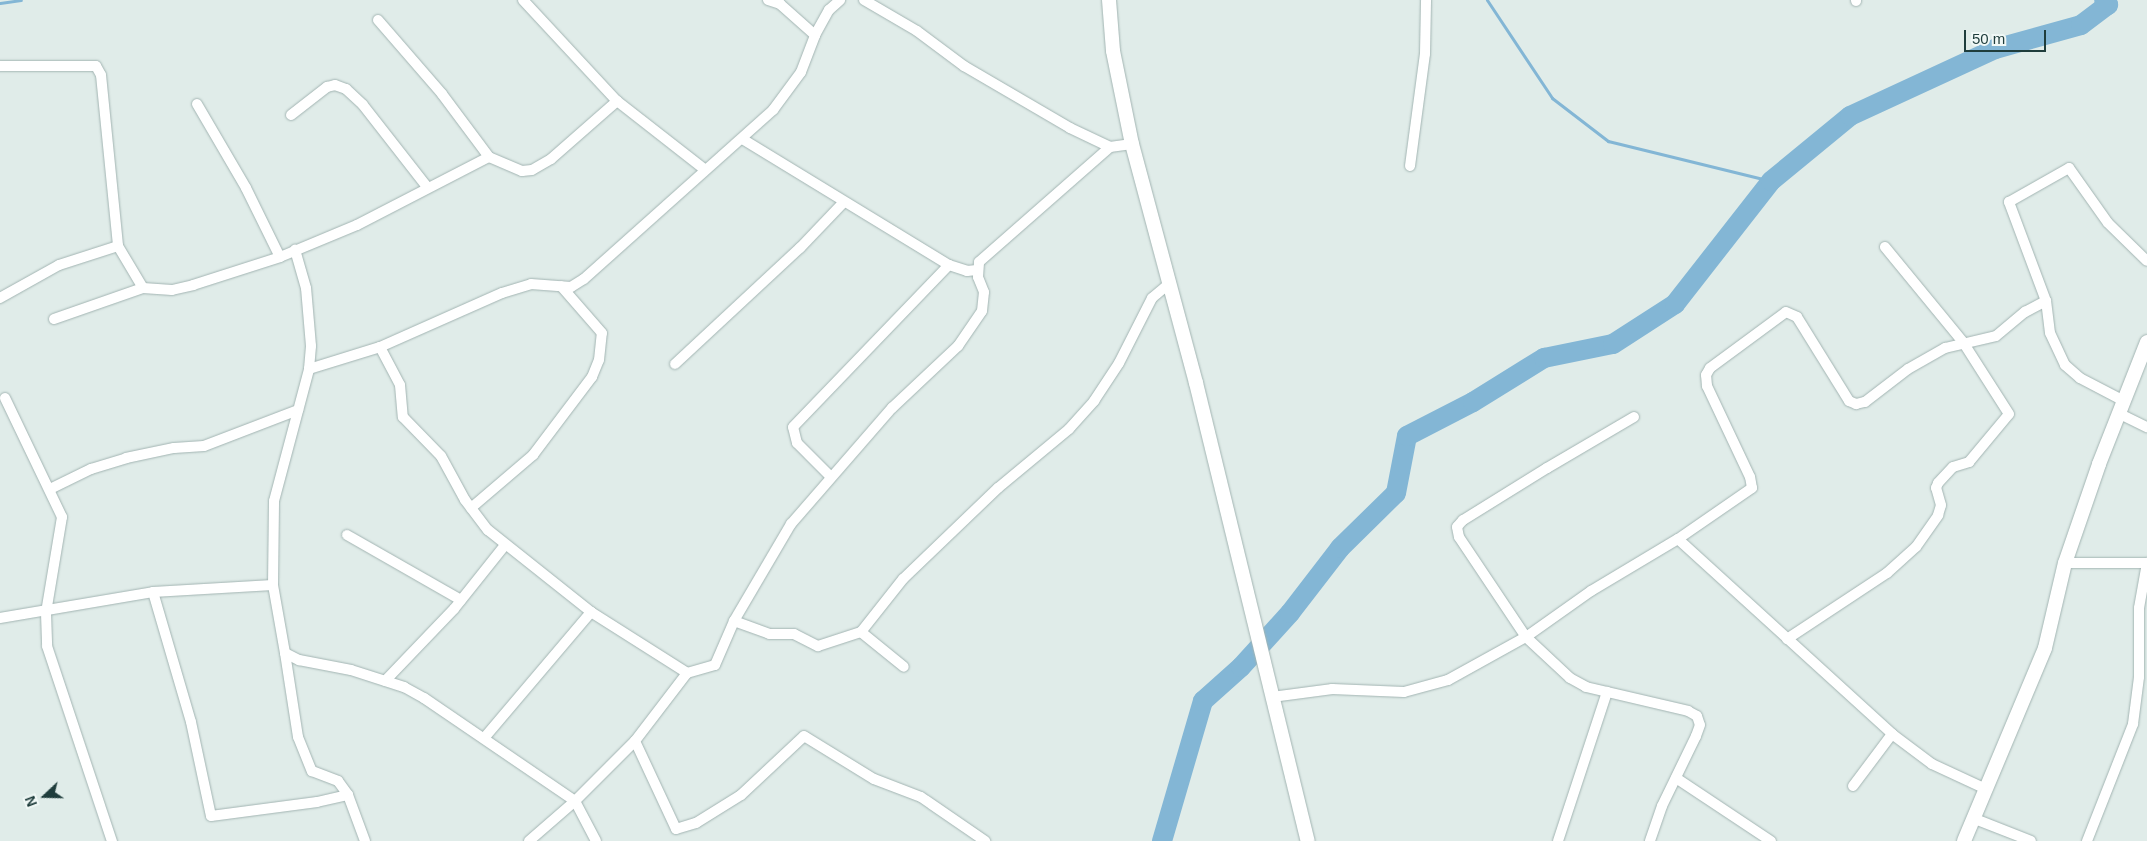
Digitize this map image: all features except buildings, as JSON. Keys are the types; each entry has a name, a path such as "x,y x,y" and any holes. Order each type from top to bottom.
{"main road":[{"path":"1109,0 1113,51 1132,144 1170,283 1308,841"},
{"path":"1964,841 1975,820 2045,648 2065,563 2147,342"}],"street":[{"path":"523,0 617,101 704,169"},
{"path":"768,0 780,4 815,35"},
{"path":"309,369 380,347 502,293 531,284 561,286 578,283 613,256 704,169 744,140 773,110 801,72 815,35 829,10 840,0"},
{"path":"864,0 917,31 964,66 1070,128 1110,147 1132,144"},
{"path":"1410,166 1425,54 1426,0"},
{"path":"378,20 442,94 489,157 522,171 532,170 551,159 617,101"},
{"path":"0,66 96,66 101,75 118,246 143,288"},
{"path":"291,115 327,87 335,85 346,89 363,106 426,187"},
{"path":"197,104 246,188 280,257"},
{"path":"744,140 949,265 967,271 977,270"},
{"path":"529,841 576,801 635,741 687,673 715,665 734,621 791,524 892,408 958,346 984,303 977,270 978,262 1110,147"},
{"path":"54,319 143,288 172,290 280,257 357,225 426,187 489,157"},
{"path":"2147,261 2108,223 2073,172 2064,169 2009,202 2046,300 2050,333 2065,366 2147,426"},
{"path":"675,364 800,248 843,202"},
{"path":"0,298 59,266 118,246"},
{"path":"1787,639 1887,573 1916,547 1938,515 1941,505 1936,488 1938,483 1953,467 1969,462 2006,421 2009,414 1963,342 1885,247"},
{"path":"295,250 311,319 309,369 274,501 273,585 298,737 312,771 338,781 348,795 365,841"},
{"path":"831,477 797,443 793,427 949,265"},
{"path":"734,621 769,634 794,634 818,646 861,632 903,579 998,488 1068,429 1094,401 1118,363 1152,298 1170,283"},
{"path":"471,508 533,454 592,377 599,360 602,333 561,286"},
{"path":"1272,696 1332,689 1404,692 1422,688 1473,668 1526,637 1591,591 1678,540 1752,488 1750,477 1707,386 1706,375 1710,368 1786,312 1796,316 1849,401 1856,404 1877,394 1908,368 1945,348 1963,342 1986,341 1996,336 2025,312 2046,300"},
{"path":"380,347 400,385 401,414 441,456 471,508 505,545 591,612 687,673"},
{"path":"4,398 50,488 62,517 46,613 47,646 58,687 112,841"},
{"path":"50,488 91,469 126,458 174,448 204,446 298,410"},
{"path":"1634,416 1513,488 1457,527 1459,537 1526,637 1570,678 1606,692 1688,711 1697,716 1700,725 1696,736 1650,841"},
{"path":"347,535 461,600"},
{"path":"1678,540 1892,734 1932,764 1986,789"},
{"path":"385,681 461,600 505,545"},
{"path":"2065,563 2147,563 2139,608 2139,677 2133,724 2087,841"},
{"path":"0,618 46,613 153,592 273,585"},
{"path":"153,592 191,722 211,816 317,802 348,795"},
{"path":"485,737 591,612"},
{"path":"861,632 904,667"},
{"path":"285,653 299,660 351,670 385,681 424,698 485,737 576,801 596,841"},
{"path":"1558,841 1606,692"},
{"path":"1853,786 1892,734"},
{"path":"635,741 672,826 676,829 696,823 741,795 804,736 874,779 922,797 972,839 985,841"},
{"path":"1676,778 1771,841"},
{"path":"1975,820 2031,841"}],"waterway":[{"path":"0,3 21,0"},
{"path":"1487,0 1552,98 1608,141 1771,181"},
{"path":"1162,841 1203,701 1241,667 1290,613 1340,548 1396,493 1407,436 1473,402 1544,358 1613,344 1675,304 1771,181 1850,116 1995,49 2081,25 2108,5 2104,0"}]}
